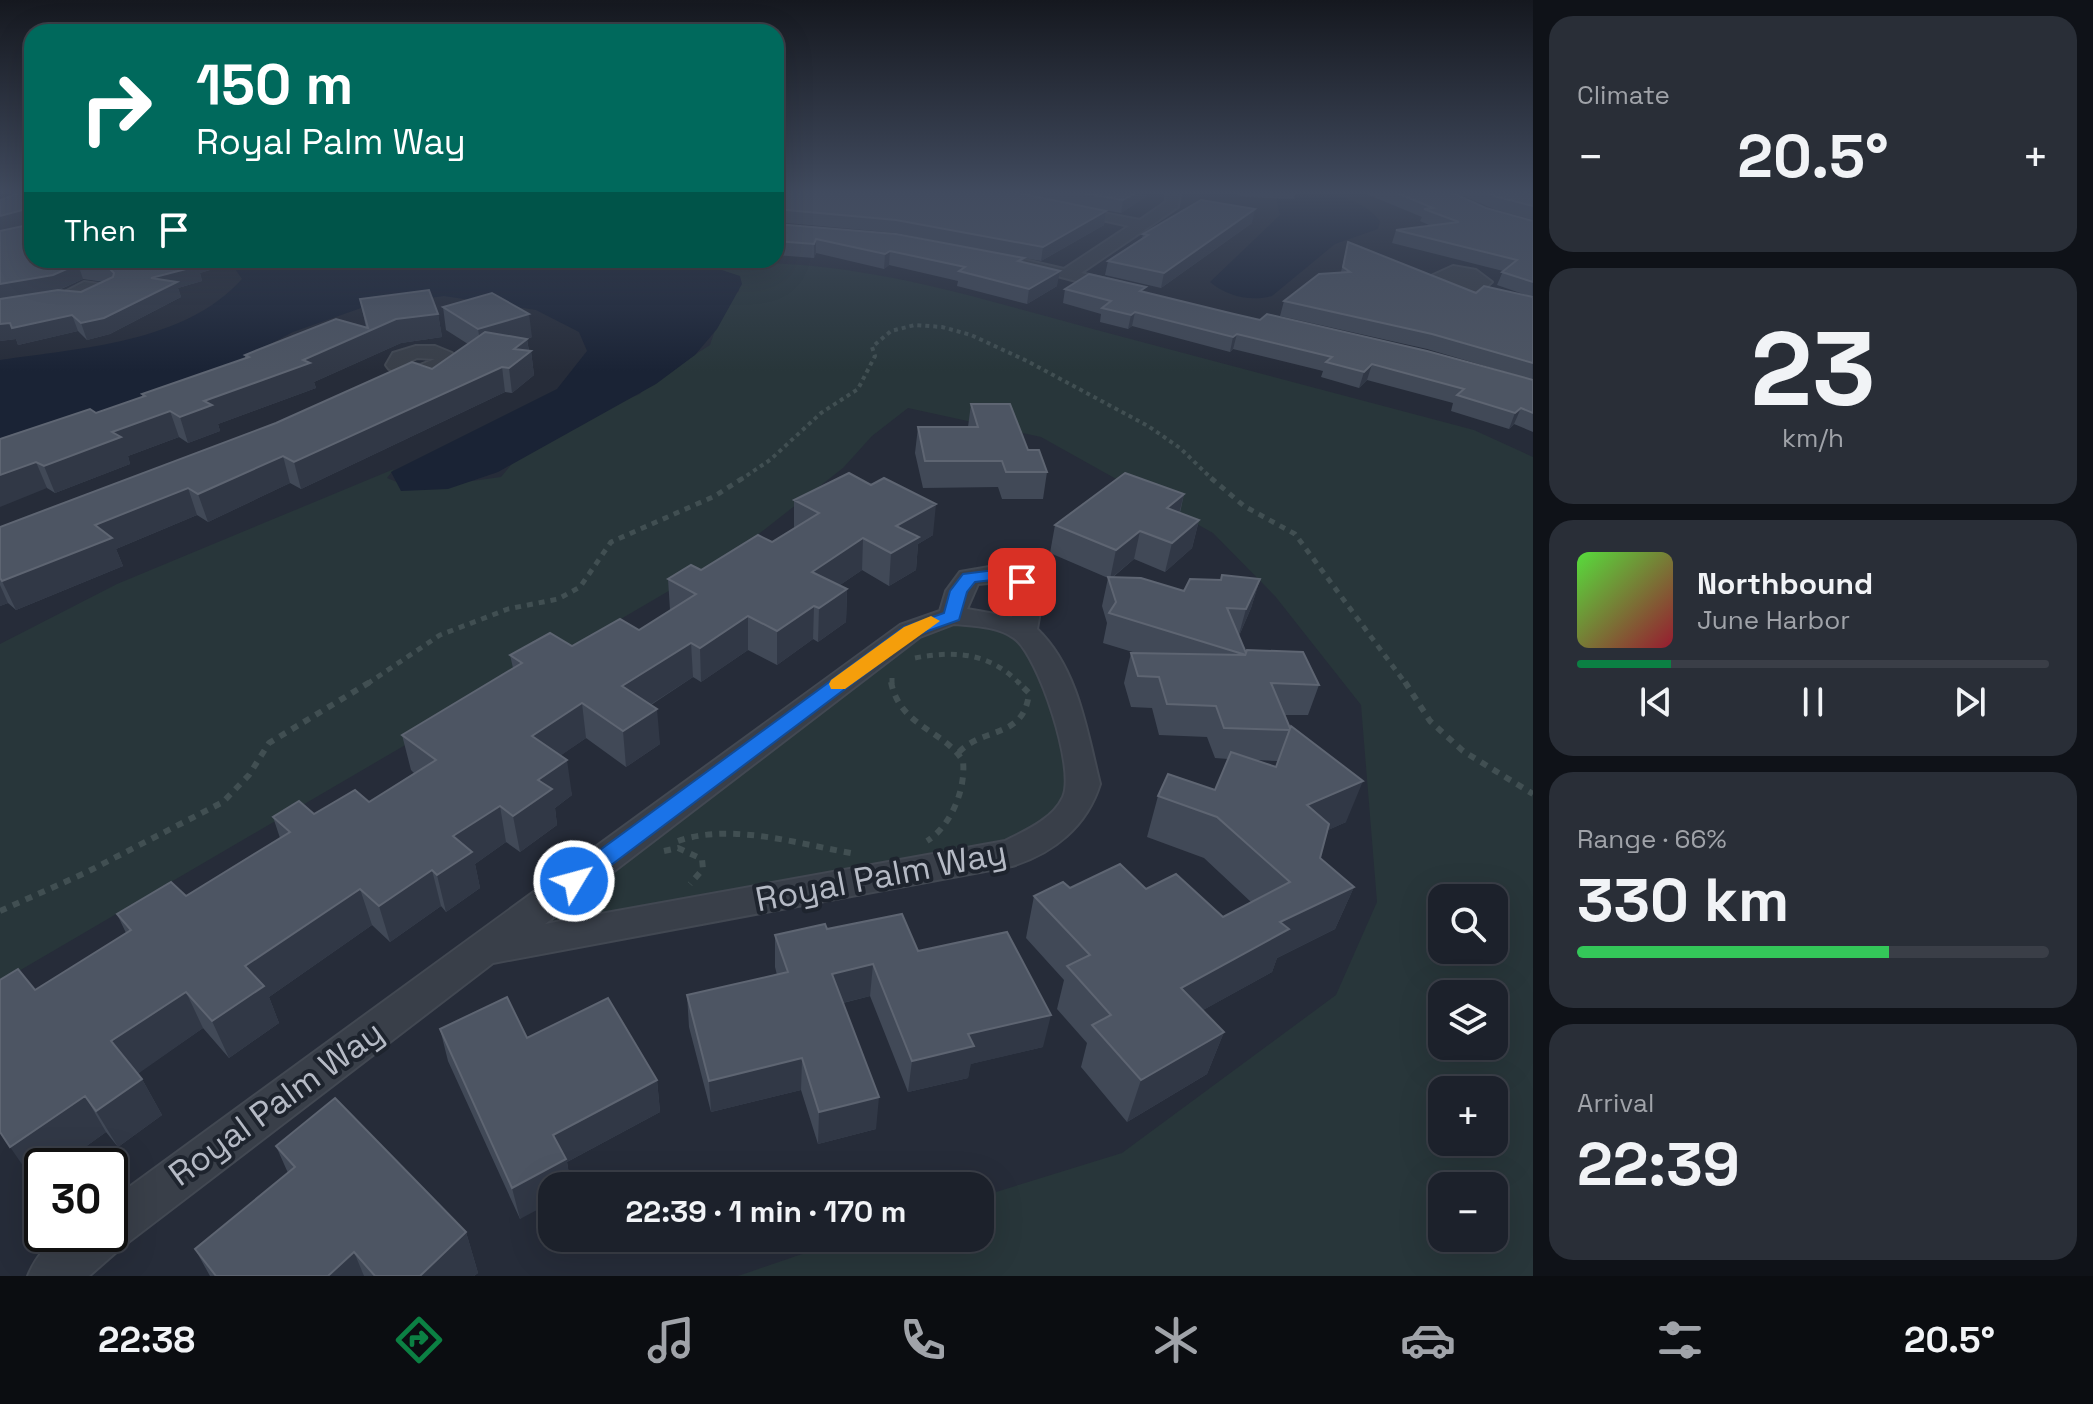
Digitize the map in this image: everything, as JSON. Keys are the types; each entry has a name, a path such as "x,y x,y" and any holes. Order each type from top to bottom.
{"street":[{"path":"1067,275 1102,253"},
{"path":"1006,261 1134,291"},
{"path":"1472,286 1501,298"},
{"path":"379,383 406,371"},
{"path":"952,616 959,591 969,578 1003,574 1022,582 1030,594 1023,632"},
{"name":"Royal Palm Way","path":"128,1216 483,950 887,659 910,631 952,616 979,618 1023,632 1047,655 1084,784 1081,800 1067,819 1045,837 1012,853 483,950"},
{"path":"52,1276 82,1252"}],"path":[{"path":"0,911 85,873 223,802 249,775 269,743 395,667 440,635 508,609 558,599 580,587 611,542 715,496 770,460 821,413 858,389 875,356 872,347 877,339 892,331 915,327 965,331 1038,365 1152,428 1175,444 1236,501 1269,516 1303,539 1308,556 1390,659 1430,721 1463,751 1533,794"},
{"path":"922,844 933,838 952,812 963,785 963,759 959,752 921,728 897,699 890,681 887,659 941,652 973,653 1008,670 1029,693 1027,712 1015,724 965,746 959,752"},
{"path":"651,859 688,835 720,833 872,855"},
{"path":"664,851 678,848 702,859 703,869 683,888"}],"shaded area":[{"path":"784,264 793,264 923,284 1474,430 1533,457 1533,1276 738,1276 808,1252 994,1252 994,1193 1122,1153 1336,995 1377,902 1361,705 1275,596 1213,533 1041,437 908,408 872,436 843,468 737,551 0,982 0,644 117,584 394,469 387,478 414,489 501,477 526,447 569,423 640,394 646,386 710,345 723,309 739,291 739,285 708,270 784,268"},
{"path":"952,616 1023,632 1084,784 1045,837 483,950 910,631"}],"water":[{"path":"1241,253 1325,253 1272,296 1247,298 1224,291 1210,282"},
{"path":"234,268 716,268 740,276 742,284 717,329 695,355 656,384 498,472 448,489 401,491 391,472 557,389 587,351 579,332 536,310 444,296 364,307 293,332 192,385 0,452 0,360 97,346 161,330 219,300 242,279"}],"building":[{"path":"0,253 24,253 24,268 69,268 53,275 0,284"},
{"path":"897,253 995,253 1024,258 1018,261 1060,271 1029,289 959,271 965,267"},
{"path":"1121,253 1193,253 1164,273 1108,261"},
{"path":"1346,253 1374,253 1476,293 1484,286 1533,297 1533,363 1432,334 1284,301 1319,274 1350,272 1343,267"},
{"path":"1487,253 1533,253 1533,282 1502,272 1517,260"},
{"path":"109,268 190,268 151,278 177,282 104,318 81,323 72,315 12,328 10,323 0,324 0,299 58,290 81,292 113,277 114,273"},
{"path":"1089,274 1146,287 1140,291 1234,314 1260,320 1267,314 1427,351 1533,380 1533,413 1521,408 1515,413 1457,395 1464,389 1372,364 1364,372 1326,362 1332,357 1237,334 1233,337 1135,312 1131,315 1102,308 1111,301 1065,289"},
{"path":"429,290 438,314 396,319 303,360 310,363 204,401 212,405 180,417 170,411 112,432 121,437 44,466 36,462 0,475 0,439 90,409 96,413 145,396 142,394 249,357 245,355 336,319 368,328 360,299"},
{"path":"492,293 529,314 478,329 443,307"},
{"path":"485,332 527,339 514,349 531,351 509,368 502,367 294,462 283,456 198,494 188,488 95,525 112,538 2,581 0,578 0,527 276,423 412,362 432,369"},
{"path":"971,404 1010,404 1028,450 1039,450 1047,472 1006,472 1002,461 925,461 918,427 978,427"},
{"path":"849,473 871,485 884,478 936,504 896,526 919,537 891,553 863,538 812,572 847,589 819,608 814,606 777,631 748,616 700,648 691,643 622,686 657,709 623,731 582,703 532,736 567,760 538,780 552,789 513,816 500,806 453,836 472,852 437,875 432,870 379,906 360,889 245,966 264,986 212,1021 186,992 111,1041 142,1079 96,1111 85,1096 10,1147 0,1132 0,980 18,969 35,990 131,930 117,914 171,882 186,896 290,832 273,817 299,801 314,814 355,790 369,802 436,760 402,735 522,663 510,655 550,633 572,646 620,619 639,630 696,594 668,579 691,565 701,570 758,535 772,542 819,513 794,500"},
{"path":"1125,473 1184,494 1167,508 1199,520 1172,543 1140,531 1116,550 1055,525"},
{"path":"1222,575 1260,579 1246,609 1227,608 1246,653 1247,650 1303,652 1319,685 1271,683 1290,730 1224,728 1216,706 1167,704 1159,677 1138,676 1131,653 1246,655 1109,613 1116,602 1108,577 1141,578 1184,591 1190,579 1221,580"},
{"path":"1291,726 1363,781 1307,805 1329,824 1320,858 1354,887 1280,922 1289,929 1181,988 1224,1032 1141,1080 1092,1025 1111,1015 1067,966 1090,955 1034,896 1063,882 1070,888 1120,864 1146,889 1176,874 1223,917 1290,882 1217,817 1158,796 1168,774 1215,790 1231,752 1276,767"},
{"path":"902,914 918,951 1007,932 1051,1015 968,1034 974,1046 912,1061 873,964 832,974 879,1097 819,1112 802,1058 709,1081 687,995 788,972 775,935 825,924 827,929"},
{"path":"507,997 527,1038 608,998 657,1080 553,1135 566,1159 512,1188 440,1029"},
{"path":"335,1098 466,1232 420,1276 375,1276 354,1252 328,1276 216,1276 195,1249 295,1167 276,1146"}],"slow traffic":[{"path":"838,684 910,631 931,621"}],"route":[{"path":"574,881 910,631 952,616 959,591 969,578 985,573 1003,574 1022,582"}]}
